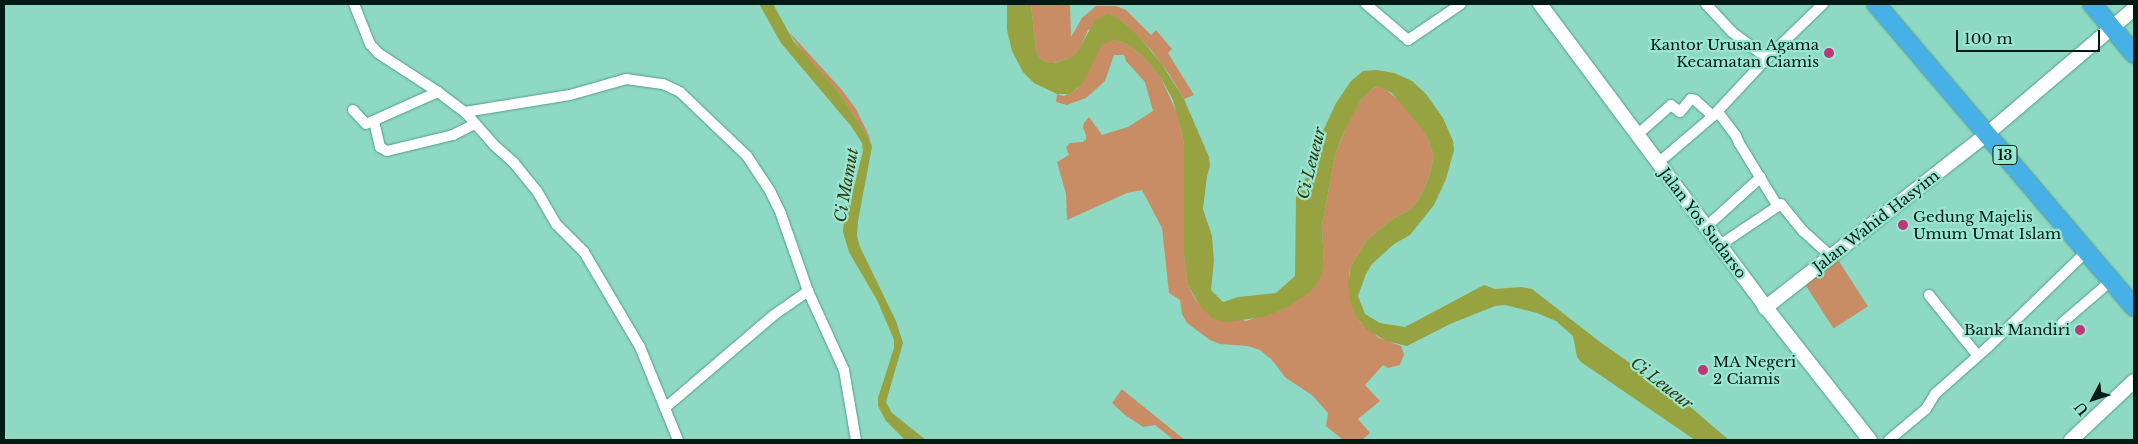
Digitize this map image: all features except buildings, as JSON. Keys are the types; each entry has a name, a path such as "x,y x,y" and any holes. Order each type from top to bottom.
{"highway":[{"name":"13","path":"1876,4 2134,307"},
{"path":"2092,4 2134,54"}],"street":[{"path":"354,4 370,44 384,60 438,92 465,112 514,162 537,190 557,225 584,252 640,347 678,440"},
{"path":"1366,4 1408,40 1461,4"},
{"name":"Jalan Yos Sudarso","path":"1540,4 1766,308 1870,440"},
{"path":"1706,4 1732,32 1767,58"},
{"path":"1658,163 1715,114 1767,58 1823,4"},
{"name":"Jalan Wahid Hasyim","path":"1766,308 1987,134 2134,9"},
{"path":"465,112 570,95 626,80 653,82 672,88 747,156 760,174 781,214 808,291 844,370 856,440"},
{"path":"353,110 365,124 438,92"},
{"path":"1637,135 1671,105 1680,112 1691,99 1696,100 1715,114 1736,136 1777,205"},
{"path":"374,121 380,146 387,151 453,135 475,124"},
{"path":"1706,226 1761,177"},
{"path":"1720,245 1777,205 1782,204 1803,231 1831,256"},
{"path":"1889,440 1926,409 1935,394 1978,356 2087,251"},
{"path":"2062,323 2112,280"},
{"path":"665,408 774,315 808,291"},
{"path":"1929,296 1978,356"},
{"path":"2071,440 2134,381"}],"shaded area":[{"path":"759,4 773,4 794,42 839,93 868,137 872,147 858,221 857,236 860,247 896,321 903,343 886,402 892,413 926,440 905,440 886,421 878,406 878,398 894,348 894,340 878,302 849,252 843,232 845,209 855,183 863,151 862,143 851,126 781,43"},
{"path":"1007,4 1031,4 1036,51 1040,58 1048,63 1055,63 1070,58 1077,53 1095,20 1109,14 1121,20 1138,36 1161,63 1184,99 1209,157 1210,166 1203,209 1212,236 1214,261 1211,290 1223,302 1238,297 1276,293 1295,276 1296,197 1311,168 1317,144 1336,103 1351,81 1363,71 1377,70 1394,73 1412,81 1426,94 1443,118 1453,141 1454,150 1446,179 1434,205 1410,235 1394,244 1372,264 1366,274 1358,296 1365,314 1380,323 1405,327 1484,285 1495,289 1521,287 1532,289 1600,342 1681,399 1729,440 1695,440 1581,362 1577,357 1573,336 1556,321 1537,313 1505,305 1495,306 1450,324 1407,346 1386,341 1366,329 1356,316 1350,301 1348,284 1351,266 1367,240 1392,219 1410,210 1419,199 1428,180 1434,156 1426,134 1392,93 1378,86 1362,98 1344,132 1335,155 1322,226 1324,266 1318,282 1309,293 1284,309 1263,317 1226,322 1213,319 1200,306 1188,285 1184,255 1184,145 1173,100 1161,78 1143,56 1127,44 1114,40 1102,44 1083,83 1070,94 1057,94 1034,83 1023,72 1012,51 1007,30"},
{"path":"1031,4 1070,4 1071,37 1082,18 1096,6 1116,6 1126,10 1151,35 1156,30 1172,49 1168,53 1194,95 1184,99 1169,74 1151,50 1121,20 1088,30 1078,53 1070,58 1048,63 1040,58 1036,51"},
{"path":"789,32 842,90 856,109 869,136 872,147 868,137 839,93 802,52"},
{"path":"1114,40 1127,44 1143,56 1161,78 1178,115 1184,145 1184,255 1188,285 1200,306 1246,321 1284,309 1324,266 1322,226 1335,155 1348,123 1365,93 1378,86 1384,88 1401,102 1426,134 1434,156 1428,180 1419,199 1410,210 1392,219 1367,240 1351,266 1349,275 1349,292 1360,322 1379,338 1401,346 1404,354 1400,365 1388,368 1383,365 1365,385 1380,401 1358,419 1370,433 1362,440 1343,440 1326,426 1328,413 1312,395 1286,378 1271,359 1260,350 1248,346 1220,344 1210,340 1187,323 1182,314 1180,300 1169,293 1162,228 1142,190 1127,193 1067,220 1066,194 1057,162 1069,155 1066,147 1070,143 1083,142 1086,139 1083,128 1084,123 1089,117 1102,135 1128,127 1153,111 1145,82 1126,61 1124,55 1114,55 1105,81 1086,98 1067,105 1056,102 1057,94 1064,96 1077,89 1104,41"},
{"path":"1838,260 1868,306 1834,328 1804,282"},
{"path":"1122,389 1185,440 1174,440 1155,425 1143,427 1125,415 1112,403"}],"place":[{"name":"Kantor Urusan Agama Kecamatan Ciamis","path":"1829,53"},
{"name":"Gedung Majelis Umum Umat Islam","path":"1903,225"},
{"name":"Bank Mandiri","path":"2080,330"},
{"name":"MA Negeri 2 Ciamis","path":"1703,370"}],"water label":[{"name":"Ci Leueur","path":"1311,163"},
{"name":"Ci Mamut","path":"846,185"},
{"name":"Ci Leueur","path":"1662,383"}]}
